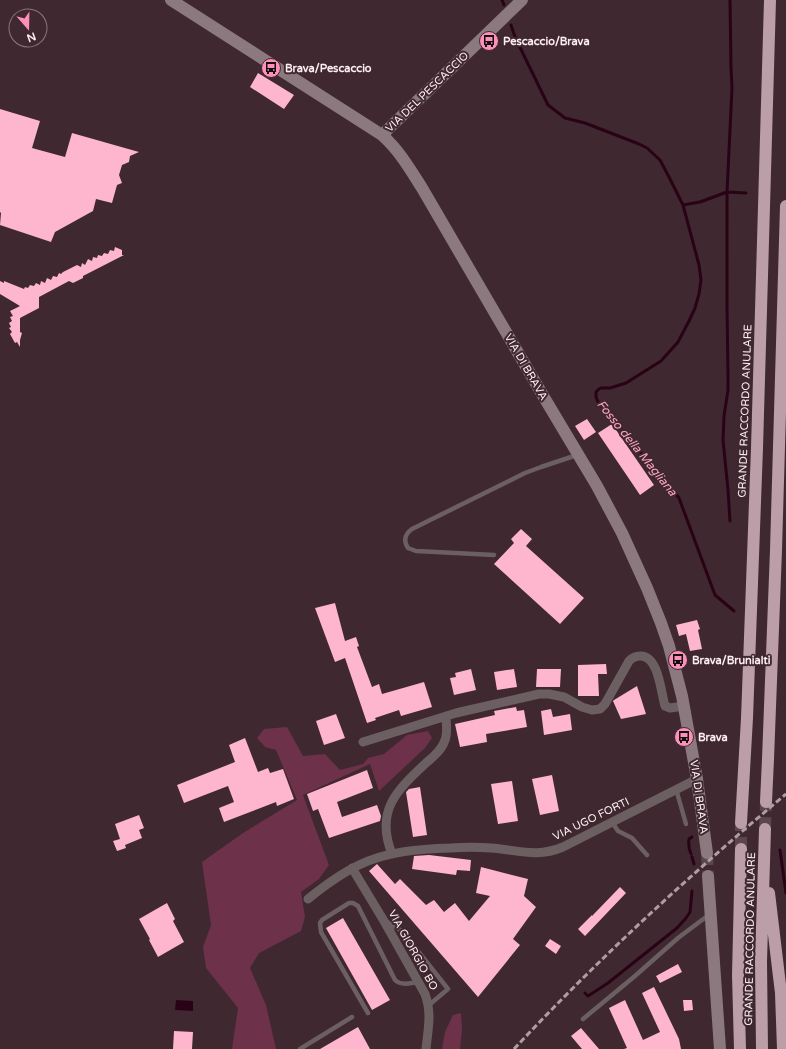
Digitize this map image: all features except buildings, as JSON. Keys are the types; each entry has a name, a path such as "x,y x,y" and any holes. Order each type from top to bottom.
{"highway":[{"name":"GRANDE RACCORDO ANULARE","path":"741,823 748,688 757,448 770,0"},
{"path":"766,802 776,558 786,206"},
{"name":"GRANDE RACCORDO ANULARE","path":"762,1049 761,961 765,829"},
{"path":"764,844 781,993 783,1049"},
{"name":"GRANDE RACCORDO ANULARE","path":"740,1049 738,975 741,848"}],"street":[{"name":"VIA DI BRAVA","path":"171,0 382,134 400,154 422,188 597,486 622,533 653,603 669,646 684,706 697,779 707,853"},
{"name":"VIA DEL PESCACCIO","path":"382,134 520,2"},
{"path":"363,742 478,707 544,694 564,697 590,710 598,710 605,704 629,661 634,657 641,656 647,657 652,662 665,706 670,708 684,706"},
{"path":"392,854 386,828 389,805 402,787 442,747 446,739 446,716"},
{"name":"VIA UGO FORTI","path":"308,899 352,868 371,860 392,854 424,849 480,847 500,848 531,853 548,852 563,847 697,779"},
{"name":"VIA GIORGIO BO","path":"352,868 425,994 429,1005 430,1016 426,1049"},
{"path":"708,876 720,1049"}],"lane":[{"path":"494,555 416,551 408,548 405,538 412,529 525,473 578,455"},
{"path":"676,789 686,824"},
{"path":"612,822 618,831 632,838 647,855"},
{"path":"368,1013 321,932 320,923 322,920 350,903 358,906 395,980 403,984 419,982"},
{"path":"583,1019 678,938 711,912"},
{"path":"384,921 402,931 448,988 429,1005"},
{"path":"300,1049 352,1017"}],"shaded area":[{"path":"287,727 303,756 325,754 340,770 363,764 368,758 384,754 407,735 428,731 432,738 425,748 379,791 370,764 303,795 329,865 319,879 301,892 305,917 301,931 259,953 250,968 266,1005 276,1049 232,1049 238,1008 206,968 203,947 211,925 202,862 243,833 297,800 276,750 265,747 257,738 264,729"},
{"path":"176,1000 193,1001 193,1011 175,1010"},
{"path":"461,1013 462,1029 460,1049 442,1049 445,1032 453,1015"}],"waterway":[{"name":"Fosso della Magliana","path":"502,0 504,5"},
{"path":"730,0 732,88 727,192 728,390 724,416 723,440 730,521"},
{"name":"Fosso della Magliana","path":"511,25 515,37 548,105 565,118 585,123 647,148 660,160 683,205 699,265 701,280 695,308 678,342 661,361 626,383 610,388 599,389 596,392 596,397 598,402 679,498 715,595 734,611"},
{"path":"683,205 700,202 727,192 746,193"},
{"path":"691,854 689,839 692,837"},
{"path":"780,850 786,893"},
{"path":"692,857 694,864"},
{"path":"585,993 588,996 608,983 677,928 690,912 692,891"}],"tunnel":[{"path":"765,829 766,802"},
{"path":"741,823 741,849"},
{"path":"707,853 708,876"}],"railway":[{"path":"514,1049 546,1015 646,917 786,794"}],"place":[{"name":"Pescaccio/Brava","path":"489,41"},
{"name":"Brava/Pescaccio","path":"271,68"},
{"name":"Brava/Brunialti","path":"678,660"},
{"name":"Brava","path":"684,737"}]}
